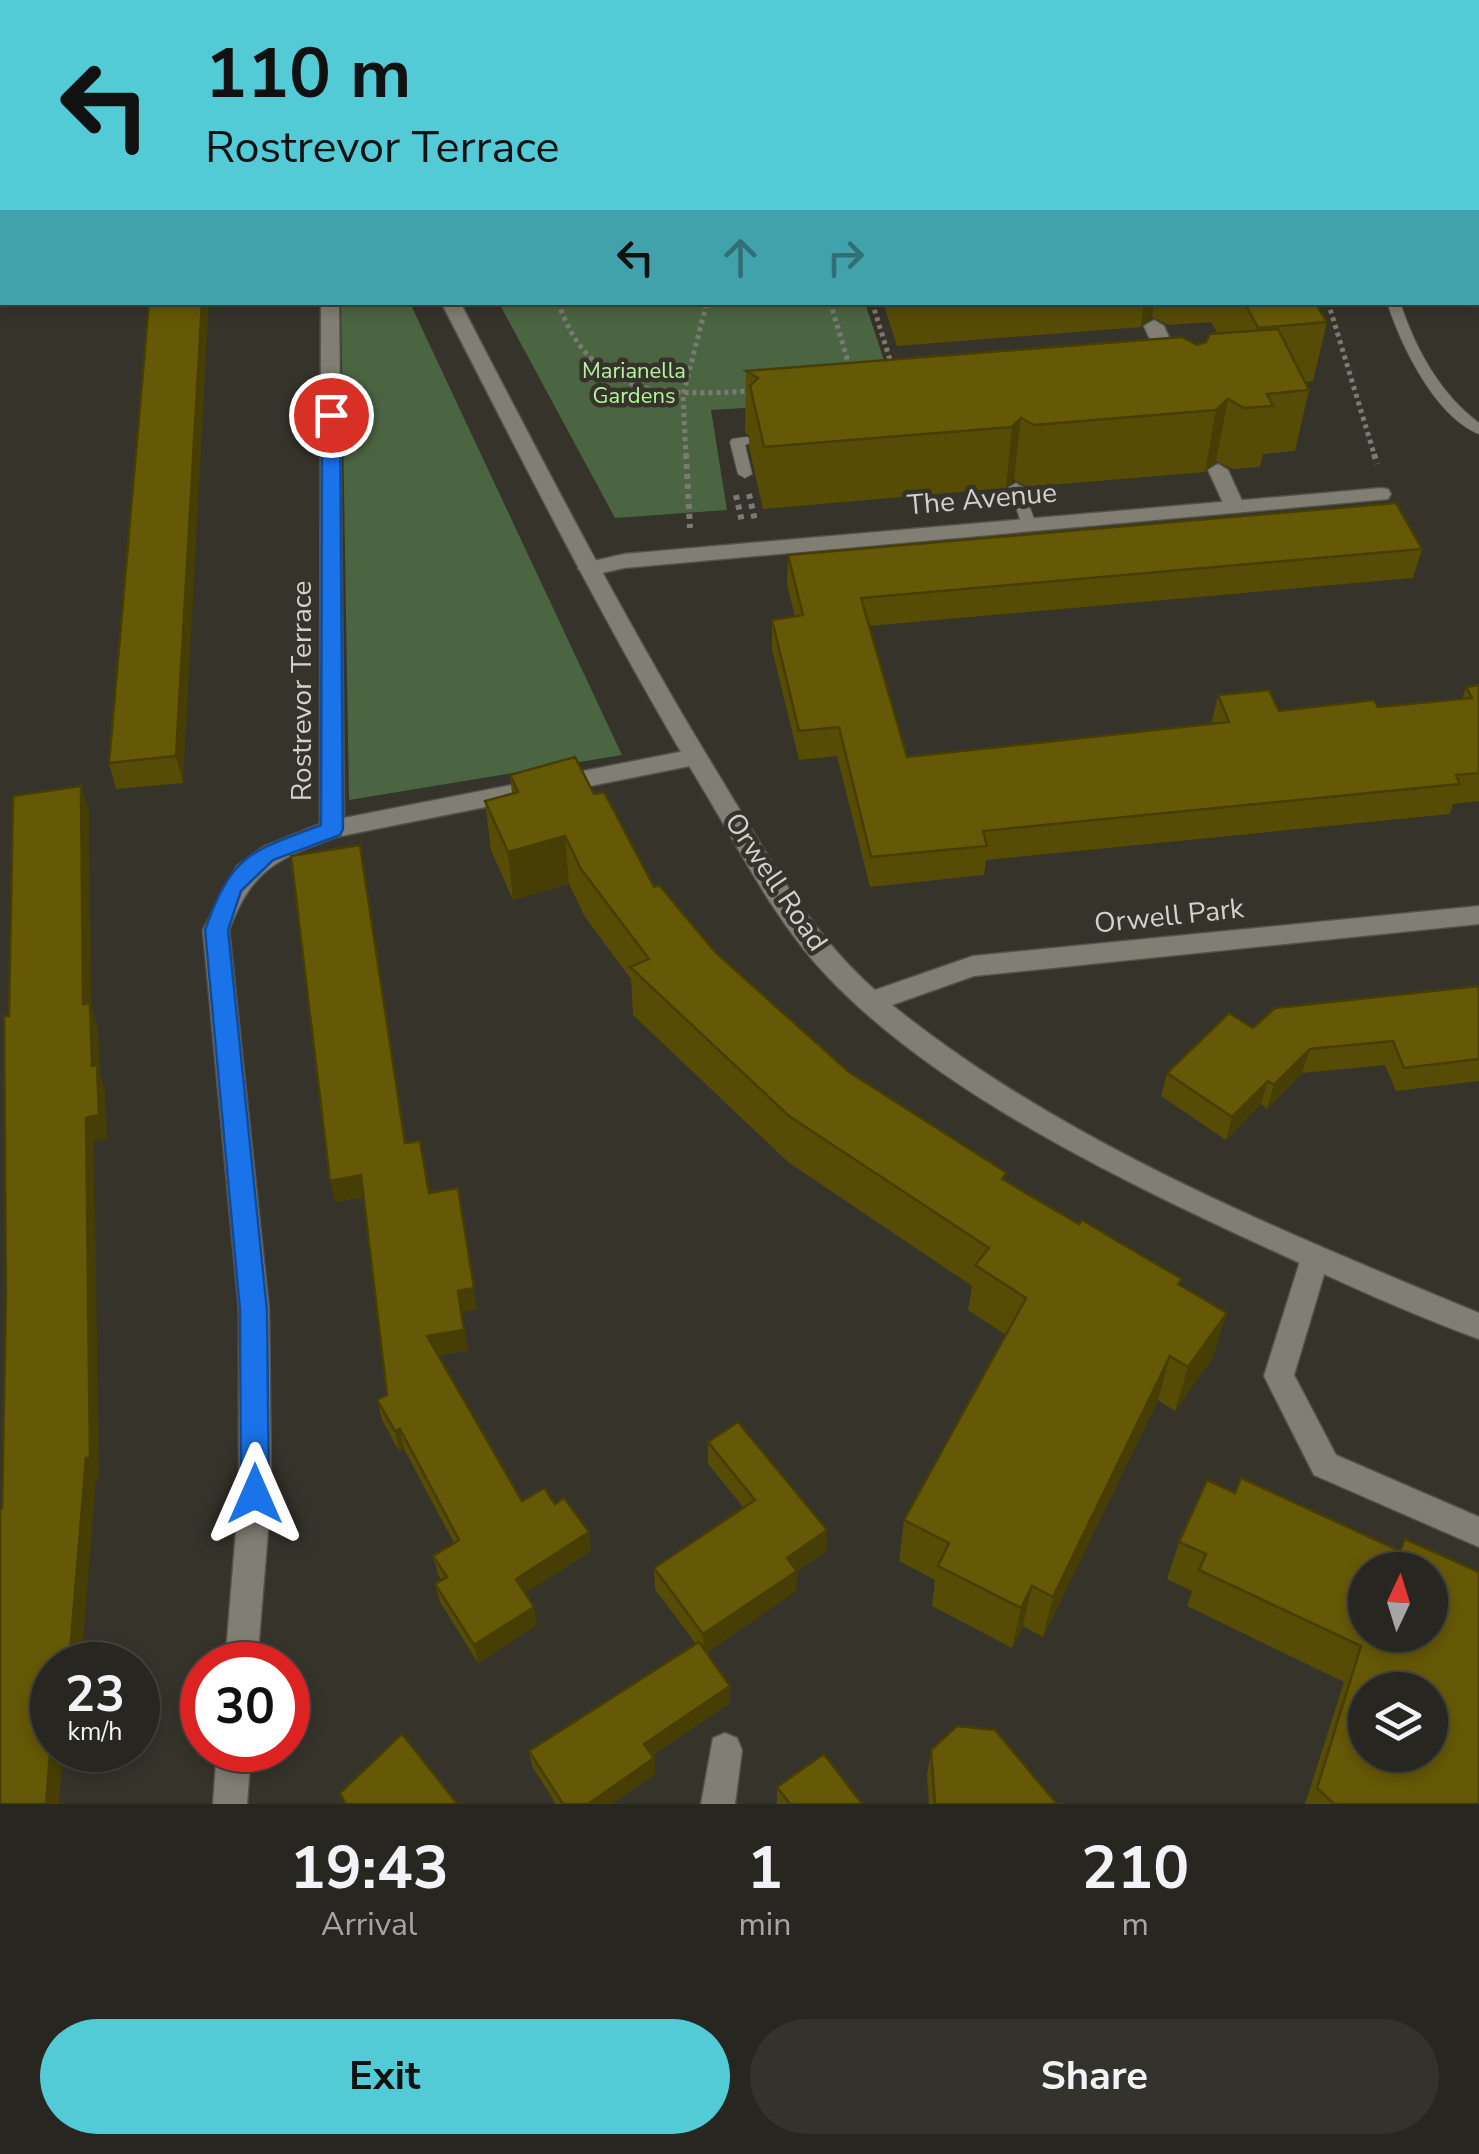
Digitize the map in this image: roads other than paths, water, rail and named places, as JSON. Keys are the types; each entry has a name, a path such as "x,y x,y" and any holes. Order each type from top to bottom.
{"street":[{"name":"Rostrevor Terrace","path":"330,305 332,829 695,757"},
{"name":"Orwell Road","path":"452,305 589,569 695,757 803,930 871,1002 951,1065 1172,1190 1315,1258 1479,1326"},
{"path":"1154,326 1179,383"},
{"path":"1218,470 1234,505"},
{"name":"The Avenue","path":"589,569 624,561 1381,494"},
{"path":"243,1642 255,1494 254,1310 216,930 232,887 265,854 332,829"},
{"name":"Orwell Park","path":"871,1002 973,966 1479,916"},
{"path":"1315,1258 1279,1376 1325,1465 1479,1532"},
{"path":"718,1804 725,1750"},
{"path":"230,1804 232,1772"}],"lane":[{"path":"1394,305 1403,338 1464,420 1479,430"},
{"path":"744,474 738,442 748,442"},
{"path":"1016,488 1029,525"}],"park label":[{"name":"Marianella Gardens","path":"634,384"}]}
